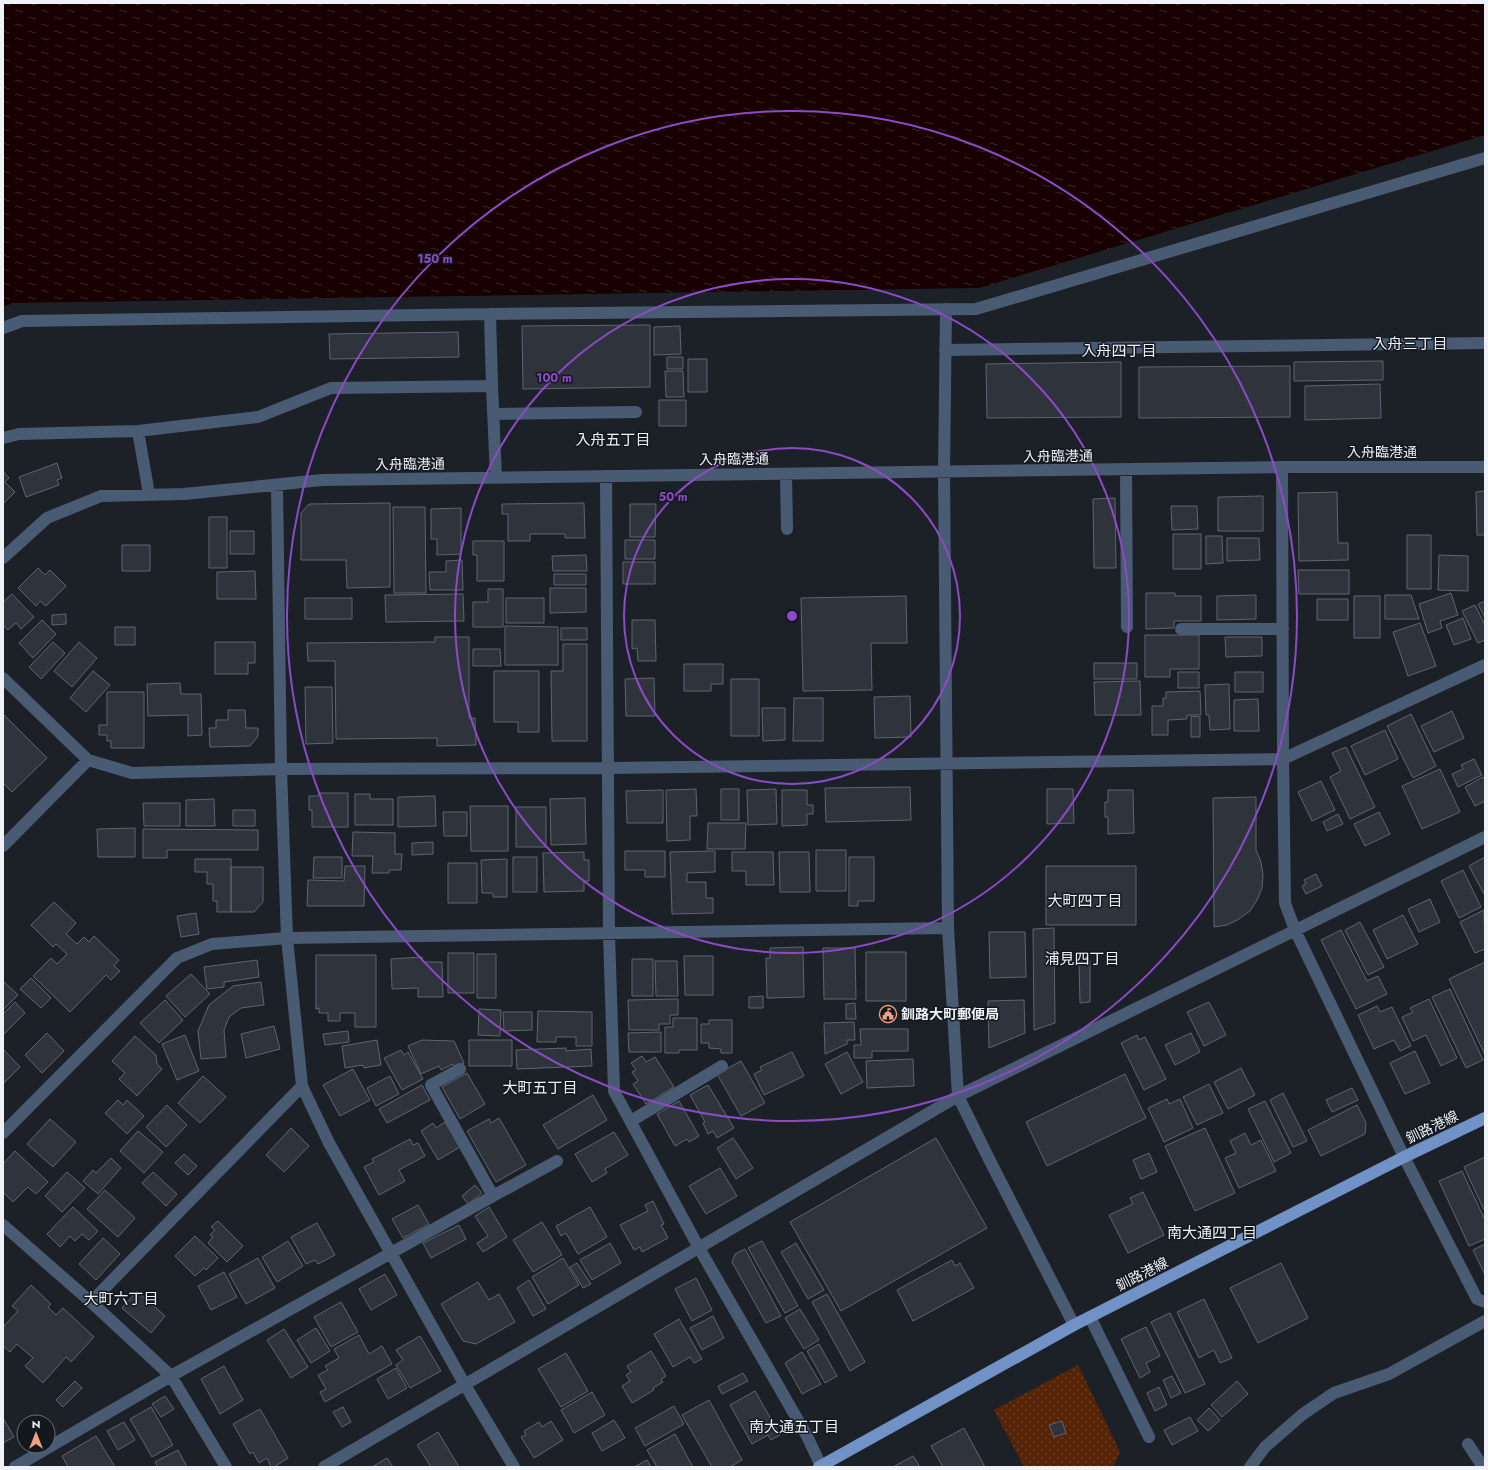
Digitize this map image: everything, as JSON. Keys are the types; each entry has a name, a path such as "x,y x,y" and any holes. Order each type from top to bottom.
{"main road":[{"name":"釧路港線","path":"820,1466 1074,1325 1404,1157 1485,1118"}],"street":[{"path":"3,328 22,321 976,308 1485,158"},
{"path":"946,309 944,472 948,928 958,1096 988,1158 1074,1325"},
{"path":"490,314 496,478"},
{"path":"945,350 1485,343"},
{"path":"3,438 19,434 138,432 258,416 331,388 492,386"},
{"path":"493,414 636,412"},
{"path":"138,432 149,494"},
{"path":"1282,467 1285,903 1295,930 1404,1157 1477,1299 1485,1302"},
{"name":"入舟臨港通","path":"3,558 47,518 101,496 184,494 322,480 1282,467 1485,467"},
{"path":"1126,470 1127,627"},
{"path":"786,474 786,529"},
{"path":"606,476 609,934 614,1091 699,1248 806,1436 820,1466"},
{"path":"277,485 281,769 287,938 302,1086 329,1143 465,1385 514,1467"},
{"path":"1182,629 1283,629"},
{"path":"3,678 88,760 132,773 281,769 608,768 1283,759 1485,664"},
{"path":"3,846 88,760"},
{"path":"324,1467 958,1096 1485,836"},
{"path":"3,1133 177,958 212,944 287,938 948,928"},
{"path":"631,1121 722,1066"},
{"path":"460,1069 430,1085 493,1196"},
{"path":"91,1302 302,1086"},
{"path":"15,1467 171,1376 557,1161"},
{"path":"3,1225 91,1302 171,1376 226,1467"},
{"path":"1090,1318 1149,1437"},
{"path":"1250,1467 1266,1447 1303,1414 1334,1393 1389,1374 1485,1321"},
{"path":"1468,1444 1483,1467"}],"shaded area":[{"path":"1078,1365 1120,1452 1113,1467 1024,1467 994,1410"}],"water":[{"path":"3,3 1485,3 1485,135 979,288 12,303 3,307"}],"building":[{"path":"650,325 650,387 523,389 522,326"},
{"path":"680,326 681,354 654,355 654,327"},
{"path":"458,332 459,357 330,359 329,334"},
{"path":"667,357 683,357 683,369 667,369"},
{"path":"688,359 707,359 707,392 688,392"},
{"path":"1383,361 1383,380 1294,381 1294,362"},
{"path":"1121,362 1121,417 987,418 986,364"},
{"path":"1290,366 1290,417 1139,418 1139,367"},
{"path":"665,371 683,371 684,397 666,397"},
{"path":"1380,384 1381,418 1305,420 1305,386"},
{"path":"659,400 686,400 686,426 659,426"},
{"path":"57,463 62,478 57,480 59,485 26,497 19,477"},
{"path":"3,471 9,478 5,482 15,492 3,504"},
{"path":"1485,491 1485,535 1477,535 1476,492"},
{"path":"1337,492 1338,543 1348,543 1348,560 1299,561 1298,493"},
{"path":"1263,496 1263,531 1218,531 1218,497"},
{"path":"1115,498 1116,568 1094,568 1093,499"},
{"path":"390,503 390,587 347,588 346,560 301,560 301,513 309,504"},
{"path":"584,503 585,538 565,538 565,534 530,534 530,541 508,541 508,514 502,514 502,504"},
{"path":"630,504 656,504 655,537 630,537"},
{"path":"1171,506 1197,506 1198,529 1172,530"},
{"path":"393,507 425,507 426,593 394,593"},
{"path":"461,508 461,554 437,555 437,539 431,539 431,509"},
{"path":"209,517 227,517 227,568 209,568"},
{"path":"230,531 254,531 254,554 230,554"},
{"path":"1173,534 1201,534 1201,569 1173,569"},
{"path":"1407,535 1431,535 1431,589 1407,589"},
{"path":"1206,536 1222,536 1223,563 1206,564"},
{"path":"1227,538 1259,538 1260,560 1227,561"},
{"path":"625,540 655,540 655,559 625,559"},
{"path":"473,541 504,541 504,581 477,581 477,555 473,555"},
{"path":"122,545 150,545 150,571 122,571"},
{"path":"586,555 587,571 553,571 552,556"},
{"path":"1439,555 1468,556 1468,591 1438,590"},
{"path":"462,560 463,590 430,590 429,572 446,572 446,561"},
{"path":"623,562 655,562 655,584 623,584"},
{"path":"38,568 45,575 50,570 66,586 46,606 40,601 36,606 18,588"},
{"path":"1298,570 1349,570 1349,594 1299,594"},
{"path":"255,571 256,599 217,599 217,572"},
{"path":"554,574 586,574 586,585 554,585"},
{"path":"550,588 586,588 586,612 550,613"},
{"path":"488,589 503,589 503,627 473,627 473,602 488,602"},
{"path":"1146,593 1175,593 1175,596 1201,596 1201,621 1174,621 1174,628 1146,629"},
{"path":"1451,593 1458,615 1440,621 1442,628 1428,633 1419,604"},
{"path":"12,594 34,617 21,629 16,623 8,630 3,625 3,602"},
{"path":"463,594 464,621 386,622 385,595"},
{"path":"1256,595 1256,619 1217,620 1217,596"},
{"path":"1385,595 1411,595 1419,619 1385,619"},
{"path":"906,596 907,643 871,643 872,690 803,691 801,598"},
{"path":"1354,596 1380,596 1380,638 1354,638"},
{"path":"305,598 352,598 352,619 305,619"},
{"path":"506,598 544,598 544,623 506,623"},
{"path":"1317,599 1348,599 1348,620 1317,620"},
{"path":"1485,601 1485,618 1478,604"},
{"path":"1475,605 1485,625 1485,640 1478,643 1462,611"},
{"path":"66,614 66,624 52,625 52,615"},
{"path":"1463,618 1471,639 1454,645 1446,625"},
{"path":"42,620 56,634 33,658 19,643"},
{"path":"632,620 655,620 656,661 638,661 637,648 632,649"},
{"path":"1420,623 1436,666 1408,676 1393,632"},
{"path":"505,626 558,627 558,665 505,665"},
{"path":"115,627 135,627 135,645 115,645"},
{"path":"561,628 587,628 587,640 561,640"},
{"path":"1145,635 1199,635 1199,669 1170,669 1170,677 1145,677"},
{"path":"435,637 469,637 469,718 475,718 476,745 437,746 437,738 336,739 335,661 308,661 307,643 435,642"},
{"path":"1225,637 1262,637 1262,656 1226,657"},
{"path":"53,642 65,653 41,679 29,667"},
{"path":"79,642 97,658 72,687 54,671"},
{"path":"215,642 255,642 255,663 248,663 248,674 215,674"},
{"path":"563,644 587,644 587,741 552,741 551,671 563,671"},
{"path":"473,649 500,649 501,666 473,666"},
{"path":"1094,663 1137,663 1137,679 1094,679"},
{"path":"684,664 723,664 723,684 711,684 711,691 684,691"},
{"path":"93,671 110,685 86,712 70,698"},
{"path":"494,671 539,671 539,732 518,732 518,722 494,722"},
{"path":"1178,672 1199,672 1199,688 1178,688"},
{"path":"1235,672 1263,672 1263,692 1235,692"},
{"path":"654,678 655,716 626,716 625,679"},
{"path":"731,679 759,679 759,736 731,736"},
{"path":"1140,681 1141,715 1095,715 1094,682"},
{"path":"180,683 181,694 201,694 202,735 188,736 188,715 148,716 147,684"},
{"path":"1229,684 1230,729 1210,730 1209,715 1206,715 1205,685"},
{"path":"305,687 332,687 333,743 306,744"},
{"path":"1200,691 1201,715 1187,715 1187,719 1168,720 1168,735 1152,735 1152,706 1163,706 1163,698 1166,698 1166,692"},
{"path":"107,692 144,692 144,748 111,748 111,741 107,741 107,735 99,735 99,725 107,725"},
{"path":"910,696 911,737 875,738 874,697"},
{"path":"794,698 823,698 823,741 793,741"},
{"path":"1258,699 1259,731 1234,731 1234,700"},
{"path":"762,708 785,708 785,740 763,741"},
{"path":"228,710 245,710 246,728 258,728 258,736 250,746 210,747 209,728 216,728 216,720 228,720"},
{"path":"1452,711 1464,738 1434,752 1421,726"},
{"path":"3,714 47,758 12,792 3,783"},
{"path":"1411,714 1436,766 1413,778 1387,726"},
{"path":"1191,716 1200,717 1200,737 1191,737"},
{"path":"1385,730 1398,759 1365,775 1351,746"},
{"path":"1346,747 1375,807 1350,819 1330,777 1341,771 1332,753"},
{"path":"1474,759 1482,775 1458,787 1452,774 1463,769 1461,765"},
{"path":"1440,769 1460,812 1422,829 1402,786"},
{"path":"1483,777 1485,780 1485,801 1475,806 1465,787"},
{"path":"1321,781 1335,810 1312,821 1298,792"},
{"path":"910,787 911,820 826,822 825,788"},
{"path":"696,789 697,816 690,816 690,840 667,841 666,790"},
{"path":"721,789 739,789 739,820 721,820"},
{"path":"776,789 777,824 748,825 747,790"},
{"path":"1047,789 1073,789 1074,823 1047,824"},
{"path":"663,790 663,823 627,823 626,791"},
{"path":"782,790 807,790 807,805 813,805 813,814 807,814 807,825 782,826"},
{"path":"1108,790 1133,790 1134,833 1108,834 1108,817 1105,817 1105,802 1108,802"},
{"path":"319,793 348,793 348,827 312,827 312,810 309,810 309,796 318,796"},
{"path":"355,794 370,794 370,799 393,799 393,825 355,825"},
{"path":"435,796 436,826 398,827 398,797"},
{"path":"1256,797 1256,850 1261,862 1263,875 1262,888 1250,911 1227,925 1214,927 1213,798"},
{"path":"585,798 586,844 551,845 550,799"},
{"path":"214,799 215,826 186,826 186,800"},
{"path":"143,803 180,803 180,826 144,826"},
{"path":"470,806 508,806 508,851 471,851"},
{"path":"516,807 546,807 546,847 516,847"},
{"path":"233,810 255,810 255,826 233,826"},
{"path":"443,812 467,812 467,836 444,836"},
{"path":"1379,812 1390,834 1365,846 1354,824"},
{"path":"1338,814 1343,824 1327,831 1323,822"},
{"path":"708,823 746,823 745,849 707,849"},
{"path":"135,828 135,857 98,857 97,829"},
{"path":"143,829 258,830 258,850 167,850 167,858 143,858"},
{"path":"353,832 395,833 395,854 402,854 401,870 389,870 389,873 372,873 373,856 352,856"},
{"path":"433,842 433,854 412,855 412,843"},
{"path":"816,850 846,850 846,891 816,891"},
{"path":"625,851 665,851 665,877 645,877 645,870 625,870"},
{"path":"715,851 715,872 687,873 687,882 706,882 706,898 713,898 713,913 672,914 670,852"},
{"path":"584,852 584,860 589,860 589,881 584,881 584,891 544,892 543,853"},
{"path":"732,852 773,852 774,885 746,885 746,871 732,871"},
{"path":"779,852 809,852 810,892 780,892"},
{"path":"314,857 342,857 342,878 313,878"},
{"path":"513,857 537,857 537,892 513,892"},
{"path":"849,857 874,857 874,901 858,901 858,906 849,906"},
{"path":"1485,857 1485,896 1469,866"},
{"path":"195,859 231,859 231,912 217,912 217,901 213,901 213,884 207,884 207,872 195,872"},
{"path":"507,859 507,897 493,897 493,893 482,893 481,860"},
{"path":"448,863 477,863 477,903 448,903"},
{"path":"345,866 365,866 364,906 307,906 308,880 344,881"},
{"path":"1046,866 1136,866 1136,925 1046,925"},
{"path":"231,867 263,867 263,902 254,912 231,912"},
{"path":"1463,870 1481,907 1459,918 1441,881"},
{"path":"1316,874 1322,886 1306,894 1302,886 1306,884 1304,880"},
{"path":"1430,899 1440,922 1419,932 1408,909"},
{"path":"54,902 76,923 66,934 77,944 84,937 89,942 94,936 119,960 114,966 120,971 111,980 106,975 70,1012 33,976 51,958 57,964 67,954 56,944 53,947 31,925"},
{"path":"1484,910 1485,949 1475,953 1460,922"},
{"path":"196,913 199,934 181,937 177,916"},
{"path":"1403,915 1418,944 1387,959 1373,930"},
{"path":"1360,922 1384,967 1368,975 1345,930"},
{"path":"1054,928 1055,1023 1034,1030 1033,929"},
{"path":"1341,930 1367,981 1378,976 1387,994 1356,1009 1321,940"},
{"path":"989,932 1025,932 1026,977 990,978"},
{"path":"803,947 804,997 767,998 766,958 770,958 770,948"},
{"path":"823,948 855,948 856,999 824,999"},
{"path":"866,952 906,952 906,1001 866,1001"},
{"path":"448,953 474,953 474,993 448,993"},
{"path":"477,954 496,954 496,998 477,998"},
{"path":"316,955 376,955 376,1027 355,1027 355,1013 340,1013 340,1021 328,1021 328,1013 319,1013 319,1008 316,1009"},
{"path":"684,956 713,956 713,995 685,995"},
{"path":"422,957 423,962 442,962 443,997 418,997 418,988 392,989 391,959"},
{"path":"632,959 653,959 653,996 632,996"},
{"path":"257,960 259,977 224,982 224,987 207,989 204,967"},
{"path":"655,961 677,961 678,996 656,996"},
{"path":"1090,961 1090,1002 1080,1003 1079,962"},
{"path":"1485,962 1485,1055 1449,979"},
{"path":"191,974 210,994 185,1017 166,996"},
{"path":"31,978 51,998 41,1008 20,989"},
{"path":"3,981 18,995 3,1010"},
{"path":"261,982 264,1005 241,1008 229,1017 224,1030 226,1057 201,1059 198,1031 209,1005 233,986"},
{"path":"1450,989 1483,1060 1466,1068 1432,997"},
{"path":"763,996 763,1008 749,1008 749,997"},
{"path":"678,999 678,1015 670,1015 670,1024 659,1024 659,1030 629,1030 628,1000"},
{"path":"1429,999 1457,1058 1441,1066 1426,1035 1413,1041 1402,1017 1413,1012 1410,1008"},
{"path":"165,1000 183,1020 159,1043 140,1023"},
{"path":"1024,1000 1025,1033 989,1048 988,1001"},
{"path":"15,1002 25,1013 3,1035 3,1014"},
{"path":"1209,1002 1226,1035 1204,1046 1187,1012"},
{"path":"855,1003 856,1019 846,1019 846,1004"},
{"path":"1377,1006 1380,1012 1392,1007 1411,1046 1400,1051 1394,1040 1374,1049 1358,1015"},
{"path":"479,1009 501,1010 500,1036 478,1035"},
{"path":"538,1011 592,1012 592,1046 576,1046 576,1037 556,1037 556,1042 537,1042"},
{"path":"503,1012 532,1012 532,1030 504,1031"},
{"path":"673,1018 697,1018 697,1050 679,1050 679,1053 665,1053 665,1027 673,1027"},
{"path":"709,1020 732,1020 732,1053 721,1053 721,1049 709,1048 709,1043 701,1043 701,1024 709,1024"},
{"path":"854,1022 855,1040 847,1040 847,1044 825,1054 824,1023"},
{"path":"274,1026 280,1049 246,1058 241,1034"},
{"path":"860,1029 908,1029 908,1051 872,1051 872,1058 854,1058 854,1045 861,1045"},
{"path":"348,1031 349,1042 325,1045 323,1034"},
{"path":"661,1032 661,1052 629,1052 628,1033"},
{"path":"47,1033 64,1051 42,1073 25,1055"},
{"path":"1191,1033 1200,1052 1175,1065 1165,1045"},
{"path":"185,1035 199,1071 177,1080 162,1044"},
{"path":"1137,1035 1139,1040 1145,1037 1166,1079 1144,1090 1121,1043"},
{"path":"135,1036 156,1055 157,1064 162,1069 137,1096 119,1079 125,1073 112,1061"},
{"path":"377,1040 381,1065 364,1068 363,1065 345,1068 342,1046"},
{"path":"422,1040 454,1041 464,1063 454,1067 453,1064 441,1070 439,1066 421,1074 408,1046"},
{"path":"469,1040 512,1040 512,1066 469,1066"},
{"path":"566,1048 566,1051 591,1049 592,1066 517,1069 516,1050"},
{"path":"3,1049 20,1067 3,1084"},
{"path":"401,1050 404,1055 408,1052 423,1079 402,1090 384,1058"},
{"path":"1415,1051 1430,1083 1405,1094 1390,1063"},
{"path":"792,1052 804,1076 764,1095 754,1074 762,1070 760,1067"},
{"path":"847,1052 863,1082 841,1094 825,1064"},
{"path":"642,1056 646,1062 655,1057 674,1087 646,1104 633,1084 638,1081 632,1072 636,1070 631,1063"},
{"path":"913,1059 914,1086 867,1088 866,1061"},
{"path":"741,1061 765,1103 741,1116 717,1074"},
{"path":"1241,1068 1255,1095 1228,1109 1214,1082"},
{"path":"353,1069 370,1100 340,1116 323,1085"},
{"path":"467,1073 485,1104 460,1119 442,1087"},
{"path":"1125,1074 1146,1118 1047,1166 1026,1122"},
{"path":"203,1076 226,1097 200,1123 178,1103"},
{"path":"390,1076 399,1094 376,1106 367,1088"},
{"path":"1209,1084 1223,1113 1197,1125 1183,1097"},
{"path":"422,1085 430,1100 387,1123 379,1109"},
{"path":"708,1085 734,1128 717,1138 713,1131 708,1134 703,1123 705,1122 690,1095"},
{"path":"1352,1088 1358,1100 1332,1112 1326,1100"},
{"path":"1283,1093 1307,1141 1293,1147 1270,1100"},
{"path":"593,1095 607,1120 558,1149 543,1125"},
{"path":"1167,1099 1169,1104 1180,1099 1193,1128 1164,1142 1148,1108"},
{"path":"118,1100 123,1105 127,1100 144,1116 127,1134 105,1113"},
{"path":"679,1101 699,1136 689,1142 687,1139 675,1146 657,1114"},
{"path":"1265,1101 1291,1153 1274,1162 1248,1109"},
{"path":"167,1105 187,1125 166,1147 146,1127"},
{"path":"1357,1105 1366,1123 1365,1134 1321,1156 1308,1130"},
{"path":"499,1118 526,1165 496,1182 467,1131 489,1119 491,1123"},
{"path":"50,1119 76,1142 53,1167 27,1144"},
{"path":"445,1122 460,1147 438,1160 421,1131 433,1123 436,1128"},
{"path":"291,1128 309,1146 284,1172 266,1155"},
{"path":"1205,1128 1235,1193 1195,1211 1165,1146"},
{"path":"138,1131 163,1152 144,1173 120,1151"},
{"path":"614,1132 628,1155 605,1169 607,1173 592,1182 575,1154"},
{"path":"1245,1133 1251,1145 1261,1140 1276,1171 1239,1188 1225,1158 1236,1153 1230,1141"},
{"path":"733,1138 753,1168 736,1179 717,1148"},
{"path":"936,1138 987,1228 841,1311 790,1222"},
{"path":"410,1139 413,1145 418,1143 425,1156 399,1170 405,1181 379,1195 364,1167 374,1162 372,1159"},
{"path":"15,1151 48,1182 36,1194 28,1187 13,1202 3,1192 3,1164"},
{"path":"1149,1153 1157,1172 1141,1179 1133,1160"},
{"path":"184,1154 197,1166 188,1175 175,1163"},
{"path":"1485,1157 1485,1212 1464,1167"},
{"path":"111,1158 121,1168 98,1194 83,1181 93,1170 96,1173"},
{"path":"720,1168 737,1196 706,1214 689,1186"},
{"path":"1462,1171 1485,1220 1485,1239 1469,1246 1439,1181"},
{"path":"67,1172 85,1188 62,1212 45,1196"},
{"path":"153,1172 177,1194 166,1206 142,1183"},
{"path":"475,1185 482,1193 468,1204 462,1196"},
{"path":"105,1190 135,1218 118,1237 87,1209"},
{"path":"1143,1192 1164,1235 1128,1253 1109,1215 1133,1204 1130,1198"},
{"path":"653,1201 664,1224 661,1225 668,1238 642,1252 640,1247 634,1250 620,1225 648,1211 645,1205"},
{"path":"418,1205 429,1224 403,1238 392,1219"},
{"path":"73,1207 98,1231 89,1240 82,1234 75,1241 70,1236 60,1247 47,1234"},
{"path":"489,1207 507,1237 483,1252 477,1243 488,1236 475,1216"},
{"path":"590,1207 607,1237 578,1254 566,1233 561,1236 556,1226"},
{"path":"218,1221 243,1246 227,1262 208,1243 213,1237 210,1235 215,1230 211,1227"},
{"path":"542,1222 562,1255 533,1272 513,1240"},
{"path":"317,1223 335,1255 318,1264 315,1260 306,1264 291,1237"},
{"path":"459,1225 466,1239 431,1258 423,1243"},
{"path":"195,1236 218,1258 206,1270 204,1268 195,1276 175,1256"},
{"path":"103,1238 120,1254 96,1280 79,1264"},
{"path":"288,1241 303,1266 277,1282 262,1257"},
{"path":"762,1241 798,1306 785,1313 748,1248"},
{"path":"610,1243 621,1263 592,1280 580,1260"},
{"path":"796,1243 824,1290 808,1299 781,1252"},
{"path":"1485,1244 1485,1275 1473,1250"},
{"path":"745,1249 781,1316 766,1323 732,1262 735,1254"},
{"path":"258,1258 275,1288 246,1304 229,1274"},
{"path":"563,1258 579,1285 548,1304 532,1277"},
{"path":"952,1260 955,1266 960,1263 974,1288 913,1321 897,1290"},
{"path":"577,1263 591,1284 583,1288 570,1267"},
{"path":"1281,1263 1308,1318 1258,1343 1230,1288"},
{"path":"224,1272 237,1297 211,1310 198,1286"},
{"path":"385,1274 397,1295 371,1310 359,1289"},
{"path":"696,1278 712,1310 692,1321 675,1289"},
{"path":"529,1280 546,1309 533,1316 517,1288"},
{"path":"478,1282 489,1300 499,1294 515,1322 476,1344 463,1341 441,1304"},
{"path":"31,1285 51,1304 48,1307 56,1315 63,1308 94,1337 71,1362 66,1357 43,1383 25,1366 33,1358 17,1344 10,1352 3,1346 3,1327 18,1311 12,1306"},
{"path":"137,1291 165,1316 151,1333 122,1308"},
{"path":"827,1294 865,1362 850,1371 812,1302"},
{"path":"1204,1299 1232,1358 1220,1363 1214,1350 1199,1358 1177,1312"},
{"path":"341,1302 358,1332 331,1347 314,1317"},
{"path":"800,1309 819,1340 804,1349 785,1318"},
{"path":"1170,1313 1205,1384 1185,1393 1151,1322"},
{"path":"713,1316 724,1338 702,1350 690,1328"},
{"path":"679,1319 702,1359 694,1363 690,1357 673,1367 654,1334"},
{"path":"1146,1327 1160,1356 1146,1363 1150,1372 1140,1378 1121,1339"},
{"path":"316,1328 330,1351 311,1363 297,1340"},
{"path":"284,1329 308,1367 291,1378 267,1340"},
{"path":"359,1335 369,1354 382,1346 392,1364 325,1402 320,1392 326,1389 318,1375 328,1370 325,1366 339,1358 334,1349"},
{"path":"420,1336 441,1371 410,1388 396,1365 403,1360 396,1350"},
{"path":"819,1344 837,1376 825,1383 807,1351"},
{"path":"651,1351 666,1376 661,1379 663,1382 653,1388 654,1390 632,1403 622,1386 630,1381 626,1375 631,1372 627,1366"},
{"path":"802,1352 821,1384 802,1394 785,1363"},
{"path":"566,1353 588,1391 561,1407 538,1369"},
{"path":"224,1366 243,1400 220,1414 201,1379"},
{"path":"396,1368 407,1388 388,1399 377,1379"},
{"path":"743,1373 748,1381 722,1394 718,1386"},
{"path":"1172,1376 1181,1393 1171,1398 1163,1380"},
{"path":"75,1381 82,1388 63,1407 56,1400"},
{"path":"1237,1381 1248,1394 1222,1417 1211,1405"},
{"path":"1159,1387 1167,1405 1155,1411 1147,1393"},
{"path":"755,1391 780,1435 771,1440 768,1435 752,1444 730,1405"},
{"path":"592,1392 605,1415 574,1433 561,1410"},
{"path":"165,1396 174,1409 161,1417 152,1404"},
{"path":"709,1400 742,1460 730,1467 712,1467 682,1415"},
{"path":"674,1406 684,1424 645,1446 635,1428"},
{"path":"151,1407 173,1445 152,1457 130,1419"},
{"path":"343,1407 351,1422 342,1427 333,1412"},
{"path":"1209,1408 1220,1420 1208,1431 1197,1420"},
{"path":"260,1409 288,1458 274,1467 271,1467 267,1458 259,1463 253,1452 250,1454 233,1424"},
{"path":"1190,1417 1198,1431 1172,1445 1164,1430"},
{"path":"3,1418 14,1437 3,1443"},
{"path":"614,1420 625,1438 602,1451 592,1433"},
{"path":"551,1421 563,1440 534,1458 521,1437 526,1435 524,1431 539,1422 542,1427"},
{"path":"1062,1421 1066,1433 1054,1437 1049,1425"},
{"path":"124,1422 135,1440 118,1450 107,1431"},
{"path":"964,1428 985,1467 943,1467 931,1446"},
{"path":"438,1432 459,1467 431,1467 417,1445"},
{"path":"675,1434 693,1467 657,1467 647,1450"},
{"path":"96,1436 115,1467 68,1467 62,1456"},
{"path":"178,1450 187,1467 158,1467 155,1462"},
{"path":"913,1456 920,1467 893,1467"},
{"path":"387,1458 393,1467 372,1467"},
{"path":"647,1460 651,1467 634,1467"}],"place":[{"name":"釧路大町郵便局","path":"888,1014"}],"district":[{"name":"入舟三丁目","path":"1410,344"},
{"name":"入舟四丁目","path":"1119,351"},
{"name":"入舟五丁目","path":"613,440"},
{"name":"大町四丁目","path":"1085,901"},
{"name":"浦見四丁目","path":"1082,959"},
{"name":"大町五丁目","path":"540,1088"},
{"name":"南大通四丁目","path":"1212,1233"},
{"name":"大町六丁目","path":"121,1299"},
{"name":"南大通五丁目","path":"794,1427"}]}
